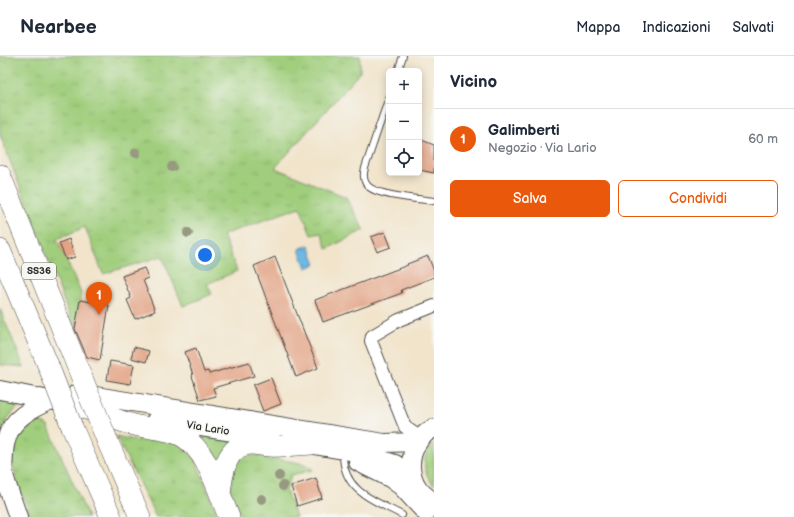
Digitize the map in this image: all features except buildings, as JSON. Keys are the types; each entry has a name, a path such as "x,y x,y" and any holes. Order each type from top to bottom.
{"highway":[{"name":"SS36","path":"0,175 107,440 140,517"},
{"name":"SS36","path":"0,250 110,517"},
{"path":"81,407 134,425 170,432 181,436 192,444 206,462 229,517"},
{"path":"220,494 222,475 232,452 237,448 251,444 271,446 311,444"}],"main road":[{"name":"Via Lario","path":"0,382 106,397 384,443 424,436"},
{"name":"Via Lario","path":"0,390 81,407 361,453 395,464 412,476"},
{"path":"18,517 3,476 5,441 12,427 24,413 51,400"},
{"path":"424,436 413,453 411,464 412,476 428,507"},
{"path":"311,444 362,464 390,478 428,507"}],"street":[{"path":"424,436 405,428 371,341 372,336 400,320 434,306"}],"lane":[{"path":"399,68 403,56"},
{"path":"387,104 365,168 365,180 368,186 379,192 434,201"},
{"path":"343,456 345,473 354,487 363,494 402,516"}],"green space":[{"path":"0,56 360,56 360,72 275,168 346,197 364,230 327,249 321,233 311,235 300,207 223,235 237,271 207,284 212,294 183,306 162,256 103,274 85,227 57,239 81,293 75,330 0,135"},
{"path":"0,309 24,367 0,365"},
{"path":"0,400 23,405 12,413 0,433"},
{"path":"40,422 48,426 88,517 31,517 15,476 12,454 14,444 19,435 26,429"},
{"path":"140,431 173,439 195,458 218,517 156,517 116,436 139,441"},
{"path":"191,434 233,441 218,465"},
{"path":"434,443 434,486 425,470 425,458"},
{"path":"256,455 305,464 313,470 291,475 286,491 296,517 241,517 230,492 235,463 245,456"}],"water":[{"path":"309,245 316,264 306,268 299,249"}],"place":[{"name":"Galimberti","path":"99,315"}]}
